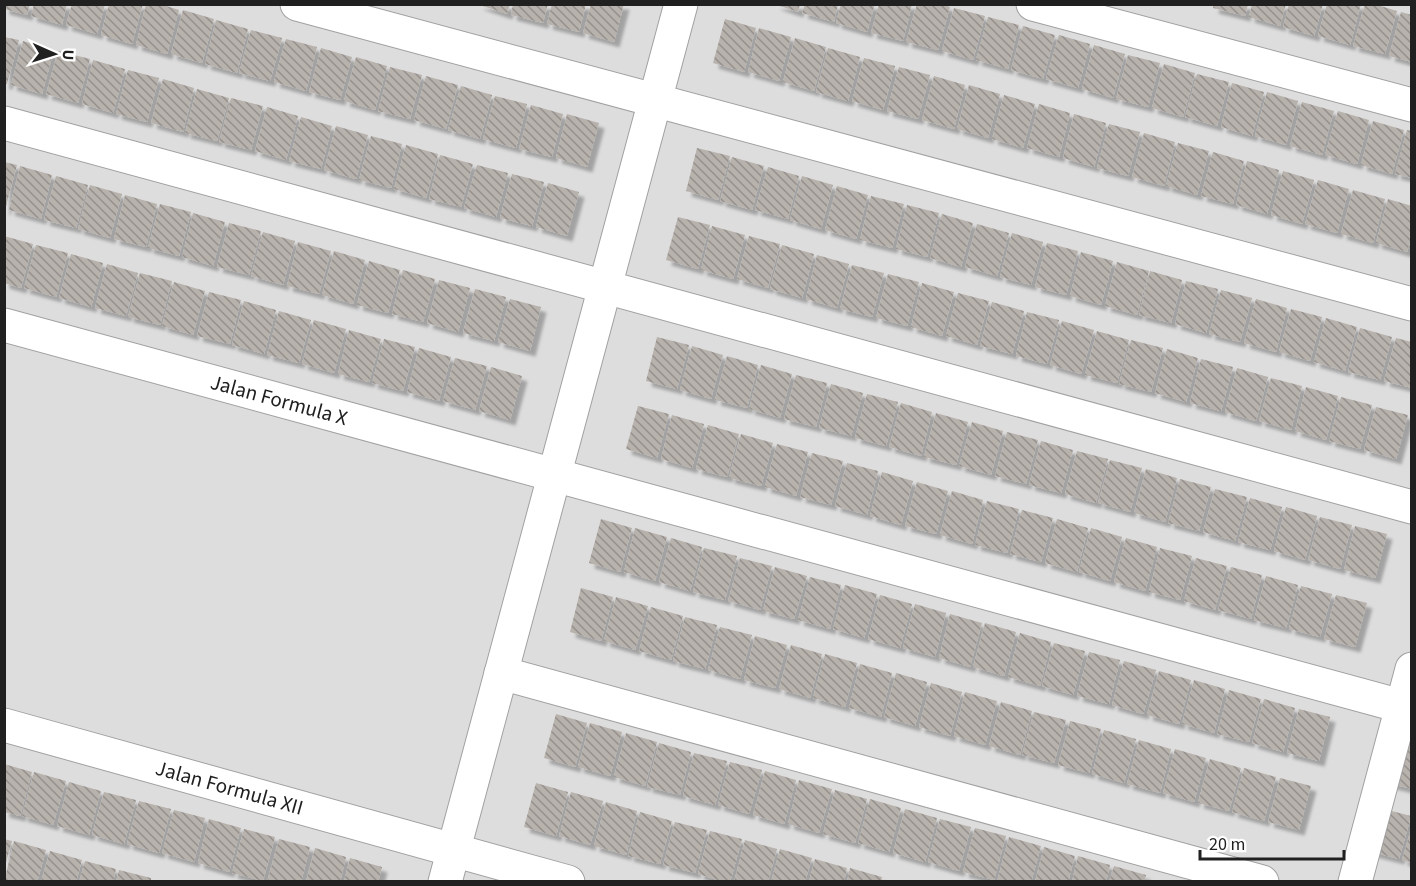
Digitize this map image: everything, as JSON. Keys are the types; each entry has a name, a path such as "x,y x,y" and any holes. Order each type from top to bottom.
{"street":[{"path":"297,4 1412,304"},
{"path":"445,882 681,4"},
{"path":"1033,4 1412,105"},
{"path":"4,123 1412,507"},
{"name":"Jalan Formula X","path":"4,325 1407,707"},
{"path":"1355,882 1407,707 1412,669"},
{"path":"501,673 1262,882"},
{"name":"Jalan Formula XII","path":"4,725 568,882"}],"shaded area":[{"path":"5,5 1411,5 1411,881 5,881"}],"building":[{"path":"4,4 30,4 27,15 4,9"},
{"path":"34,4 67,4 62,25 31,16"},
{"path":"72,4 105,4 97,34 66,25"},
{"path":"109,4 143,4 132,44 101,35"},
{"path":"146,4 160,4 179,10 167,54 136,45"},
{"path":"477,4 510,4 507,14"},
{"path":"513,4 548,4 543,23 511,15"},
{"path":"552,4 586,4 579,32 547,24"},
{"path":"591,4 624,4 614,42 583,33"},
{"path":"774,4 800,4 798,12"},
{"path":"805,4 838,4 834,22 802,13"},
{"path":"841,4 875,4 867,32 836,23"},
{"path":"879,4 912,4 903,41 871,33"},
{"path":"917,4 942,4 950,7 938,50 906,42"},
{"path":"1214,4 1248,4 1245,16 1213,8"},
{"path":"1252,4 1286,4 1280,26 1249,17"},
{"path":"1289,4 1323,4 1314,36 1283,27"},
{"path":"1327,4 1361,4 1350,45 1318,36"},
{"path":"1365,4 1374,4 1397,11 1385,54 1353,46"},
{"path":"954,8 985,16 973,60 942,51"},
{"path":"183,10 214,19 202,63 171,54"},
{"path":"1401,12 1412,15 1412,62 1389,56"},
{"path":"988,17 1019,25 1008,69 976,60"},
{"path":"725,19 756,28 744,72 713,63"},
{"path":"216,20 248,29 237,73 205,64"},
{"path":"1023,26 1055,35 1043,79 1011,70"},
{"path":"759,28 791,37 779,81 748,72"},
{"path":"251,30 282,38 270,81 239,73"},
{"path":"1059,35 1090,44 1078,88 1046,79"},
{"path":"4,37 19,40 7,84 4,84"},
{"path":"795,38 826,47 814,91 783,82"},
{"path":"286,39 317,47 306,91 274,82"},
{"path":"23,41 54,50 42,94 11,85"},
{"path":"1094,45 1125,54 1113,98 1082,89"},
{"path":"321,48 352,57 340,100 309,92"},
{"path":"828,48 860,57 848,101 816,92"},
{"path":"58,51 90,59 78,103 46,94"},
{"path":"1128,55 1160,63 1148,107 1116,99"},
{"path":"356,57 387,66 375,110 344,101"},
{"path":"864,58 895,66 883,110 852,101"},
{"path":"93,60 125,69 113,113 82,104"},
{"path":"1164,64 1195,73 1183,117 1152,108"},
{"path":"390,67 422,75 410,119 378,111"},
{"path":"899,67 930,75 918,119 887,111"},
{"path":"128,70 159,78 147,122 116,114"},
{"path":"1197,74 1229,82 1217,126 1185,117"},
{"path":"426,76 458,85 446,129 414,120"},
{"path":"934,76 965,85 954,129 922,120"},
{"path":"163,79 194,88 183,132 151,123"},
{"path":"1232,83 1264,92 1252,136 1221,127"},
{"path":"969,85 1000,94 988,138 957,129"},
{"path":"461,86 492,95 480,139 448,130"},
{"path":"197,89 229,98 217,141 185,133"},
{"path":"1267,92 1298,101 1286,145 1255,136"},
{"path":"1004,95 1035,104 1023,148 992,139"},
{"path":"495,96 527,104 516,148 483,139"},
{"path":"231,98 263,106 251,150 219,142"},
{"path":"1302,102 1334,111 1322,155 1290,146"},
{"path":"1039,104 1070,113 1059,157 1027,148"},
{"path":"531,105 563,114 552,157 519,149"},
{"path":"267,107 298,116 286,160 255,151"},
{"path":"1338,111 1369,120 1357,164 1325,155"},
{"path":"567,114 599,123 587,167 556,158"},
{"path":"1074,114 1106,123 1094,167 1063,158"},
{"path":"301,117 332,126 321,169 289,161"},
{"path":"1373,121 1404,130 1392,174 1361,165"},
{"path":"1109,124 1140,132 1128,176 1097,168"},
{"path":"336,126 368,135 356,179 324,170"},
{"path":"1407,130 1412,131 1412,178 1395,174"},
{"path":"1144,133 1175,142 1164,186 1132,177"},
{"path":"371,136 402,144 391,188 359,180"},
{"path":"1178,143 1209,151 1197,195 1166,186"},
{"path":"406,145 438,154 426,198 394,189"},
{"path":"697,148 730,156 718,200 686,191"},
{"path":"1213,152 1244,161 1233,204 1201,196"},
{"path":"440,155 473,164 461,207 429,199"},
{"path":"732,157 764,166 752,210 720,201"},
{"path":"1247,161 1279,170 1267,214 1236,205"},
{"path":"4,162 17,165 5,210 4,210"},
{"path":"477,165 508,173 496,217 464,208"},
{"path":"20,166 52,175 41,219 9,210"},
{"path":"768,167 799,176 788,219 755,210"},
{"path":"1283,171 1314,180 1302,224 1271,215"},
{"path":"512,174 544,182 532,226 500,218"},
{"path":"56,176 88,185 76,228 44,220"},
{"path":"802,176 833,185 821,229 790,220"},
{"path":"1318,180 1349,189 1337,233 1305,224"},
{"path":"548,183 579,192 567,236 536,227"},
{"path":"90,185 122,194 110,238 78,229"},
{"path":"837,186 868,195 856,239 825,230"},
{"path":"1353,190 1385,199 1373,243 1341,234"},
{"path":"125,195 157,204 146,247 114,239"},
{"path":"871,196 904,204 892,248 860,240"},
{"path":"1388,199 1412,206 1412,236 1407,252 1376,243"},
{"path":"160,204 191,212 179,256 148,248"},
{"path":"907,205 939,213 927,257 896,249"},
{"path":"193,213 225,222 213,266 182,257"},
{"path":"942,214 973,223 961,267 930,258"},
{"path":"678,217 710,225 698,269 666,260"},
{"path":"229,223 261,231 249,275 217,267"},
{"path":"977,224 1009,233 997,276 965,267"},
{"path":"712,226 745,235 733,279 701,270"},
{"path":"263,232 295,241 283,285 251,276"},
{"path":"1012,233 1043,242 1031,285 1000,277"},
{"path":"4,236 33,244 21,288 4,283"},
{"path":"749,236 780,244 768,288 737,279"},
{"path":"298,242 331,251 319,294 287,286"},
{"path":"1047,243 1078,251 1066,295 1035,287"},
{"path":"36,245 68,253 56,297 24,288"},
{"path":"782,245 814,254 802,298 770,289"},
{"path":"334,251 365,260 353,304 322,295"},
{"path":"1081,252 1113,261 1101,305 1070,296"},
{"path":"71,254 103,263 91,307 59,298"},
{"path":"817,255 849,264 837,308 806,299"},
{"path":"369,261 400,270 388,313 357,305"},
{"path":"1117,262 1149,271 1137,315 1105,306"},
{"path":"107,264 138,273 126,316 95,308"},
{"path":"852,265 884,273 872,317 840,309"},
{"path":"403,270 435,279 423,322 392,314"},
{"path":"1150,271 1182,280 1171,323 1139,315"},
{"path":"140,273 172,281 160,325 128,317"},
{"path":"888,274 919,282 907,326 876,318"},
{"path":"439,280 470,288 458,332 427,323"},
{"path":"1186,281 1218,289 1206,333 1175,324"},
{"path":"174,282 205,291 193,335 162,326"},
{"path":"922,283 954,292 942,336 911,327"},
{"path":"475,289 506,297 494,341 463,333"},
{"path":"1221,290 1252,298 1240,342 1209,334"},
{"path":"209,292 241,300 230,344 197,336"},
{"path":"958,293 989,301 977,345 946,336"},
{"path":"510,299 541,307 530,351 498,342"},
{"path":"1256,299 1287,308 1276,352 1244,343"},
{"path":"244,301 276,310 264,354 232,345"},
{"path":"992,302 1024,311 1012,354 980,346"},
{"path":"1291,309 1322,317 1310,361 1279,352"},
{"path":"279,311 311,320 299,363 267,355"},
{"path":"1027,312 1059,320 1047,364 1016,356"},
{"path":"1326,318 1357,327 1345,371 1314,362"},
{"path":"314,320 346,329 334,373 302,364"},
{"path":"1062,321 1094,330 1081,374 1050,365"},
{"path":"1360,328 1392,337 1380,380 1348,372"},
{"path":"349,330 381,339 369,382 338,374"},
{"path":"1097,331 1129,340 1117,383 1085,375"},
{"path":"657,337 689,345 677,389 646,381"},
{"path":"1396,338 1412,342 1412,388 1384,381"},
{"path":"384,339 415,347 403,391 372,383"},
{"path":"1131,340 1163,348 1151,392 1119,384"},
{"path":"692,346 723,355 711,399 680,390"},
{"path":"419,348 451,357 439,401 407,392"},
{"path":"1167,349 1198,358 1186,402 1155,393"},
{"path":"727,356 758,365 747,408 715,400"},
{"path":"455,358 487,366 475,410 443,401"},
{"path":"1201,359 1233,367 1221,411 1190,403"},
{"path":"761,365 792,374 780,418 749,409"},
{"path":"491,367 522,376 510,420 479,411"},
{"path":"1237,368 1268,377 1256,421 1225,412"},
{"path":"796,375 827,383 816,427 784,419"},
{"path":"1271,378 1302,386 1291,430 1259,421"},
{"path":"831,384 863,393 851,436 819,428"},
{"path":"1306,387 1338,396 1326,440 1295,431"},
{"path":"867,394 898,402 886,446 855,438"},
{"path":"1341,397 1372,405 1360,449 1329,441"},
{"path":"901,403 932,412 921,456 889,447"},
{"path":"638,406 669,414 657,458 626,449"},
{"path":"1376,407 1408,415 1396,459 1364,450"},
{"path":"936,413 968,422 956,465 924,457"},
{"path":"672,415 704,424 692,468 661,459"},
{"path":"972,422 1003,431 991,475 959,466"},
{"path":"708,425 739,434 727,477 696,469"},
{"path":"1007,432 1038,440 1026,484 995,476"},
{"path":"741,434 773,443 761,486 729,478"},
{"path":"1041,441 1073,450 1061,493 1029,485"},
{"path":"777,444 808,452 796,496 765,487"},
{"path":"1077,451 1108,459 1096,503 1065,494"},
{"path":"812,453 843,461 831,505 800,497"},
{"path":"1110,460 1142,468 1130,512 1098,503"},
{"path":"847,463 878,471 867,515 835,506"},
{"path":"1146,469 1177,478 1165,522 1134,513"},
{"path":"882,472 913,481 901,525 870,516"},
{"path":"1180,479 1211,487 1199,531 1168,523"},
{"path":"917,482 948,491 936,534 905,526"},
{"path":"1215,489 1247,497 1235,541 1203,532"},
{"path":"952,491 983,500 972,544 940,535"},
{"path":"1250,498 1282,507 1270,550 1238,542"},
{"path":"987,501 1019,509 1007,553 975,545"},
{"path":"1286,507 1317,516 1305,560 1274,551"},
{"path":"1022,510 1053,518 1041,562 1010,554"},
{"path":"1320,517 1352,525 1340,569 1308,560"},
{"path":"601,519 632,528 620,572 589,563"},
{"path":"1057,519 1088,528 1077,572 1045,563"},
{"path":"1355,526 1387,534 1375,578 1344,570"},
{"path":"635,528 667,537 655,581 624,572"},
{"path":"1091,528 1122,537 1110,581 1079,572"},
{"path":"671,538 702,547 690,591 659,582"},
{"path":"1126,538 1157,547 1145,591 1114,582"},
{"path":"704,548 737,556 725,600 693,592"},
{"path":"1160,548 1192,556 1180,600 1149,592"},
{"path":"740,558 772,566 760,610 728,601"},
{"path":"1196,558 1227,566 1215,610 1184,601"},
{"path":"775,567 807,576 794,619 763,611"},
{"path":"1231,567 1262,575 1251,619 1218,610"},
{"path":"1266,576 1298,585 1286,628 1254,620"},
{"path":"810,577 841,585 830,629 798,620"},
{"path":"845,585 877,594 864,638 833,629"},
{"path":"1301,586 1332,594 1320,637 1289,629"},
{"path":"581,588 613,597 601,641 570,632"},
{"path":"880,595 912,604 900,648 868,639"},
{"path":"1336,595 1367,603 1355,647 1324,639"},
{"path":"616,597 648,606 635,650 604,641"},
{"path":"915,604 946,613 935,657 903,648"},
{"path":"651,607 683,616 671,660 639,651"},
{"path":"950,614 982,623 970,667 939,658"},
{"path":"685,617 717,625 705,669 673,661"},
{"path":"985,623 1016,632 1004,676 973,667"},
{"path":"720,627 752,635 740,679 708,670"},
{"path":"1020,633 1051,642 1040,686 1008,677"},
{"path":"755,636 787,645 775,688 744,680"},
{"path":"1054,643 1085,651 1073,695 1042,686"},
{"path":"791,645 822,654 810,698 779,689"},
{"path":"1089,652 1120,660 1109,704 1077,696"},
{"path":"825,654 857,663 845,707 813,698"},
{"path":"1124,661 1156,670 1143,714 1112,705"},
{"path":"860,664 892,673 881,717 849,708"},
{"path":"1159,671 1191,680 1179,724 1147,715"},
{"path":"896,673 927,682 915,726 884,717"},
{"path":"1194,680 1225,689 1214,733 1182,724"},
{"path":"931,683 962,692 950,736 919,727"},
{"path":"1229,690 1261,699 1249,742 1217,734"},
{"path":"965,692 997,701 985,745 954,736"},
{"path":"1264,699 1295,708 1283,752 1252,743"},
{"path":"1001,702 1032,711 1020,755 989,746"},
{"path":"1299,709 1330,717 1319,761 1287,753"},
{"path":"1034,712 1066,720 1054,763 1022,755"},
{"path":"556,714 587,723 575,767 544,758"},
{"path":"1070,721 1101,729 1089,773 1058,765"},
{"path":"590,723 622,732 610,776 578,767"},
{"path":"1104,730 1136,739 1124,783 1092,774"},
{"path":"626,733 657,742 645,786 614,777"},
{"path":"1399,739 1412,742 1412,789 1387,783"},
{"path":"1139,740 1171,749 1160,793 1127,784"},
{"path":"659,743 691,752 680,795 647,787"},
{"path":"1175,749 1206,758 1194,802 1163,793"},
{"path":"694,753 727,761 715,805 683,796"},
{"path":"1210,759 1241,768 1229,811 1198,803"},
{"path":"730,762 762,770 749,814 718,805"},
{"path":"4,764 32,772 20,816 4,812"},
{"path":"1244,768 1276,777 1264,821 1232,812"},
{"path":"765,771 796,780 784,824 753,815"},
{"path":"34,772 66,781 53,825 22,816"},
{"path":"1280,778 1311,786 1299,830 1268,822"},
{"path":"799,780 832,789 819,833 788,824"},
{"path":"69,782 101,791 89,835 57,826"},
{"path":"536,783 568,792 556,836 524,827"},
{"path":"835,790 867,799 855,843 823,834"},
{"path":"104,792 136,800 124,844 92,835"},
{"path":"571,792 603,801 590,845 559,836"},
{"path":"870,799 901,808 889,852 858,843"},
{"path":"139,801 171,809 159,853 127,844"},
{"path":"606,802 637,811 626,855 594,846"},
{"path":"1380,808 1411,816 1399,859 1368,851"},
{"path":"905,809 937,818 925,862 893,853"},
{"path":"174,810 205,818 194,862 162,853"},
{"path":"640,812 672,821 660,864 628,856"},
{"path":"209,819 241,828 229,872 198,863"},
{"path":"940,819 971,827 959,871 928,862"},
{"path":"675,822 707,830 695,873 663,865"},
{"path":"975,828 1006,836 994,880 963,872"},
{"path":"244,829 275,837 263,881 232,873"},
{"path":"1412,829 1412,863 1402,860"},
{"path":"710,831 742,839 730,882 698,874"},
{"path":"1009,837 1041,846 1031,882 997,882"},
{"path":"4,839 12,841 5,866 4,866"},
{"path":"279,839 310,847 301,882 267,882"},
{"path":"745,840 777,849 768,882 734,882"},
{"path":"14,841 46,850 37,882 4,882"},
{"path":"1044,847 1075,856 1068,882 1035,882"},
{"path":"315,848 346,857 340,882 306,882"},
{"path":"780,849 812,858 805,882 771,882"},
{"path":"50,851 82,860 76,882 41,882"},
{"path":"1078,856 1110,865 1106,882 1072,882"},
{"path":"350,858 382,867 378,882 344,882"},
{"path":"815,859 847,868 844,882 809,882"},
{"path":"85,861 116,869 113,882 79,882"},
{"path":"1114,866 1146,875 1144,882 1109,882"},
{"path":"850,868 882,877 881,882 847,882"},
{"path":"119,870 151,878 151,882 116,882"}]}
